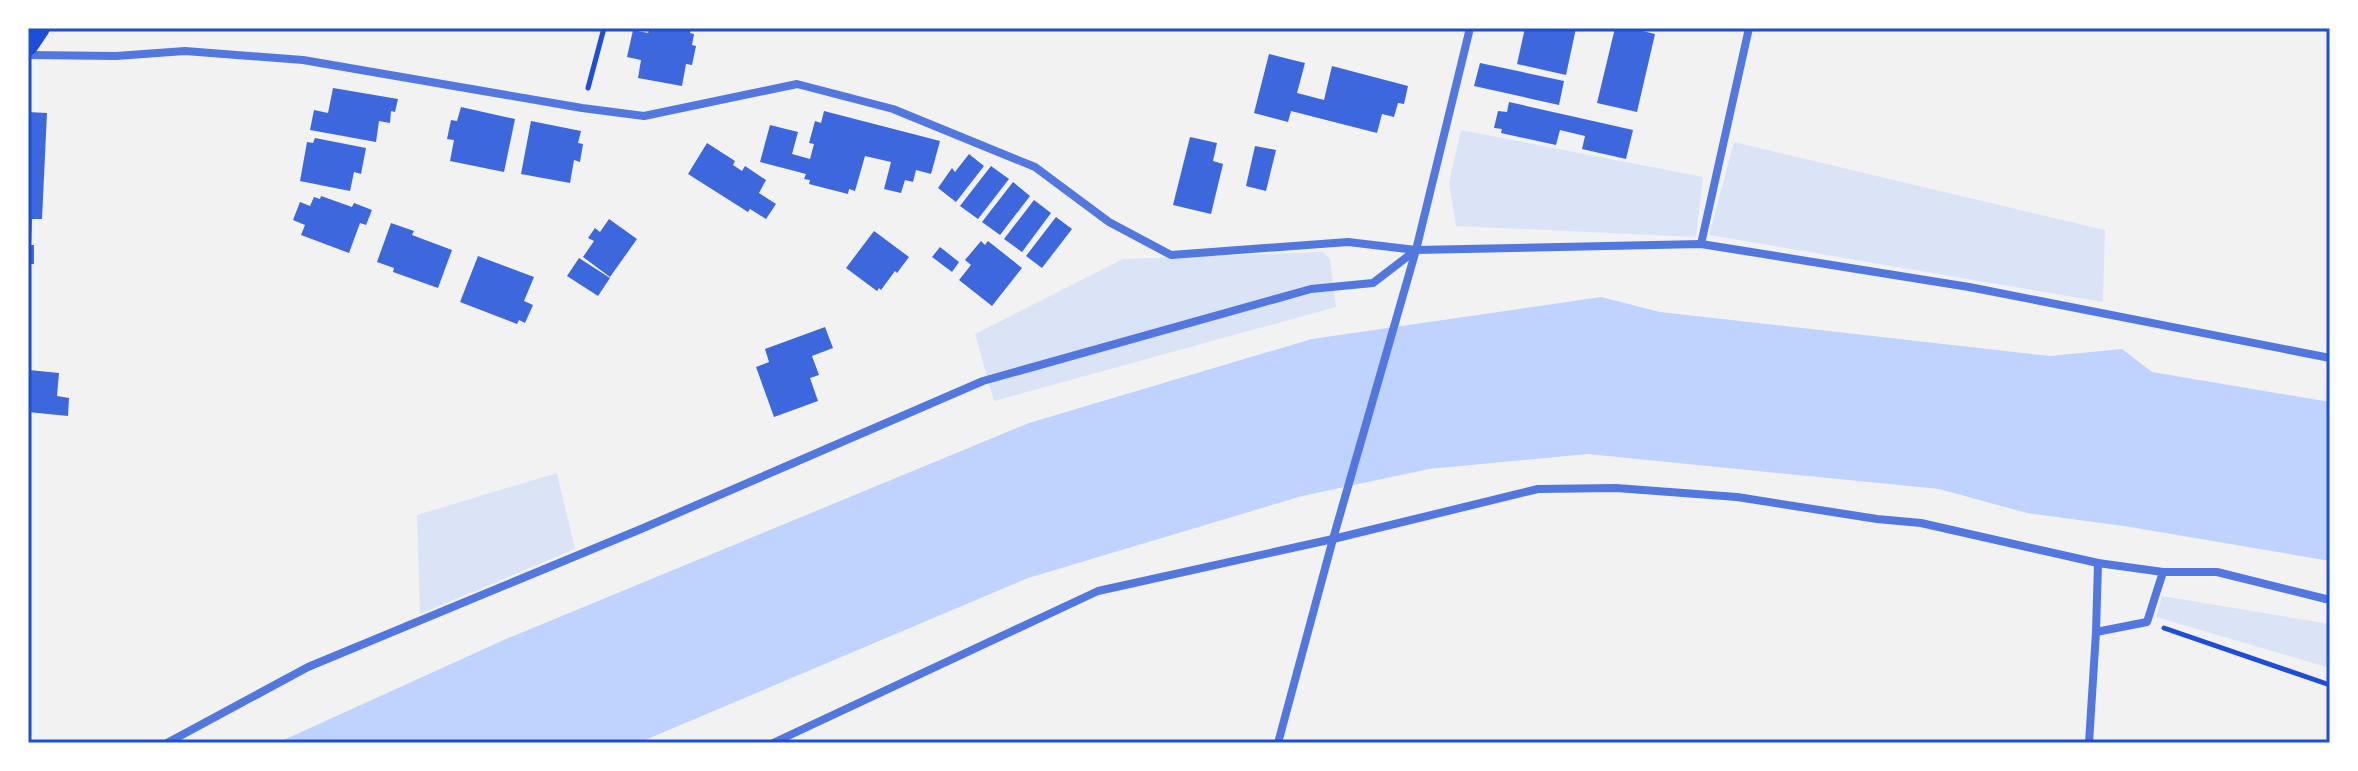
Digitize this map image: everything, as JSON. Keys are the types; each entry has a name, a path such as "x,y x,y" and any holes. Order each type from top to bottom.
{"main road":[{"path":"28,46 40,28"}],"street":[{"path":"1278,743 1416,250 1470,28"},
{"path":"1701,244 1749,28"},
{"path":"28,55 116,56 185,51 303,60 644,116 797,84 893,109 1035,167 1109,222 1171,255 1348,242 1416,250 1701,244 1969,287 2330,358"},
{"path":"167,743 308,667 641,529 983,381 1311,289 1373,283 1416,250"},
{"path":"773,743 1098,591 1333,539 1538,489 1616,488 1737,497 1921,523 2098,563 2163,572 2217,572 2330,600"},
{"path":"2089,743 2098,563"},
{"path":"2096,632 2147,622 2163,572"}],"path":[{"path":"582,108 604,28"},
{"path":"2147,622 2330,685"}],"shaded area":[{"path":"1461,130 1703,177 1696,237 1456,226 1449,183"},
{"path":"1734,142 2105,230 2103,302 1709,235"},
{"path":"1323,252 1330,259 1336,307 994,401 975,334 1123,259"},
{"path":"557,473 575,549 420,614 417,515"},
{"path":"2162,596 2330,624 2330,668 2156,617"}],"water":[{"path":"1601,297 1660,312 2050,356 2122,349 2152,372 2330,402 2330,561 2027,513 1939,489 1588,454 1429,469 1302,496 1028,578 638,743 277,743 506,639 1029,423 1312,339"}],"building":[{"path":"650,28 691,28 690,33 694,34 692,45 696,46 692,65 686,64 682,86 638,78 641,60 627,57 633,30 648,33"},
{"path":"1525,28 1576,28 1566,75 1517,64"},
{"path":"1615,28 1655,34 1637,112 1597,103"},
{"path":"1269,54 1305,63 1297,93 1324,100 1332,66 1408,86 1404,104 1398,103 1394,117 1382,114 1377,133 1291,111 1288,122 1254,113"},
{"path":"1480,63 1564,81 1559,105 1474,86"},
{"path":"333,88 398,99 395,112 391,111 390,123 379,121 376,142 310,130 314,110 328,113"},
{"path":"1509,102 1633,130 1626,159 1582,149 1585,136 1560,130 1556,145 1501,133 1502,129 1494,128 1498,111 1507,112"},
{"path":"461,107 515,119 504,172 450,161 454,140 447,139 451,120 457,121"},
{"path":"824,111 940,141 931,174 916,170 913,182 905,180 901,193 884,189 891,162 865,156 855,191 849,189 848,194 809,184 810,180 804,179 806,174 760,162 770,125 798,132 792,154 810,159 814,144 809,143 815,121 821,123"},
{"path":"28,112 47,113 42,219 32,219 31,244 28,244"},
{"path":"531,121 581,131 578,143 583,144 580,162 574,160 570,183 521,174"},
{"path":"1190,137 1217,143 1213,161 1223,164 1211,214 1173,205"},
{"path":"315,138 366,148 361,174 354,172 350,191 300,181 307,142 313,143"},
{"path":"707,143 735,161 733,165 742,171 745,166 766,180 759,193 776,204 766,219 750,209 748,212 688,174"},
{"path":"1255,146 1276,150 1266,191 1246,186"},
{"path":"969,154 984,166 956,202 938,188 952,168 955,172"},
{"path":"991,166 1009,179 978,219 960,206"},
{"path":"1013,182 1030,196 1000,235 982,222"},
{"path":"321,196 352,207 354,203 372,210 366,225 360,223 349,253 301,235 305,225 293,220 300,202 310,206 314,197 320,199"},
{"path":"1034,200 1051,213 1022,252 1004,239"},
{"path":"1056,217 1072,229 1042,268 1026,256"},
{"path":"609,219 637,239 610,277 583,257 594,241 588,238 595,228 600,232"},
{"path":"391,223 414,231 412,235 452,250 438,288 393,272 394,268 377,262"},
{"path":"874,231 909,257 877,291 846,268"},
{"path":"981,241 985,245 988,241 1022,268 992,306 959,280 971,265 965,260"},
{"path":"28,245 34,245 34,264 28,264"},
{"path":"940,247 959,262 952,272 932,257"},
{"path":"478,256 534,277 524,301 533,305 525,323 519,320 517,324 460,302"},
{"path":"579,258 610,278 598,296 567,276"},
{"path":"825,327 833,348 812,356 819,375 810,378 818,401 774,417 756,367 769,362 765,349"},
{"path":"29,370 59,373 57,396 69,398 68,416 28,412"}]}
